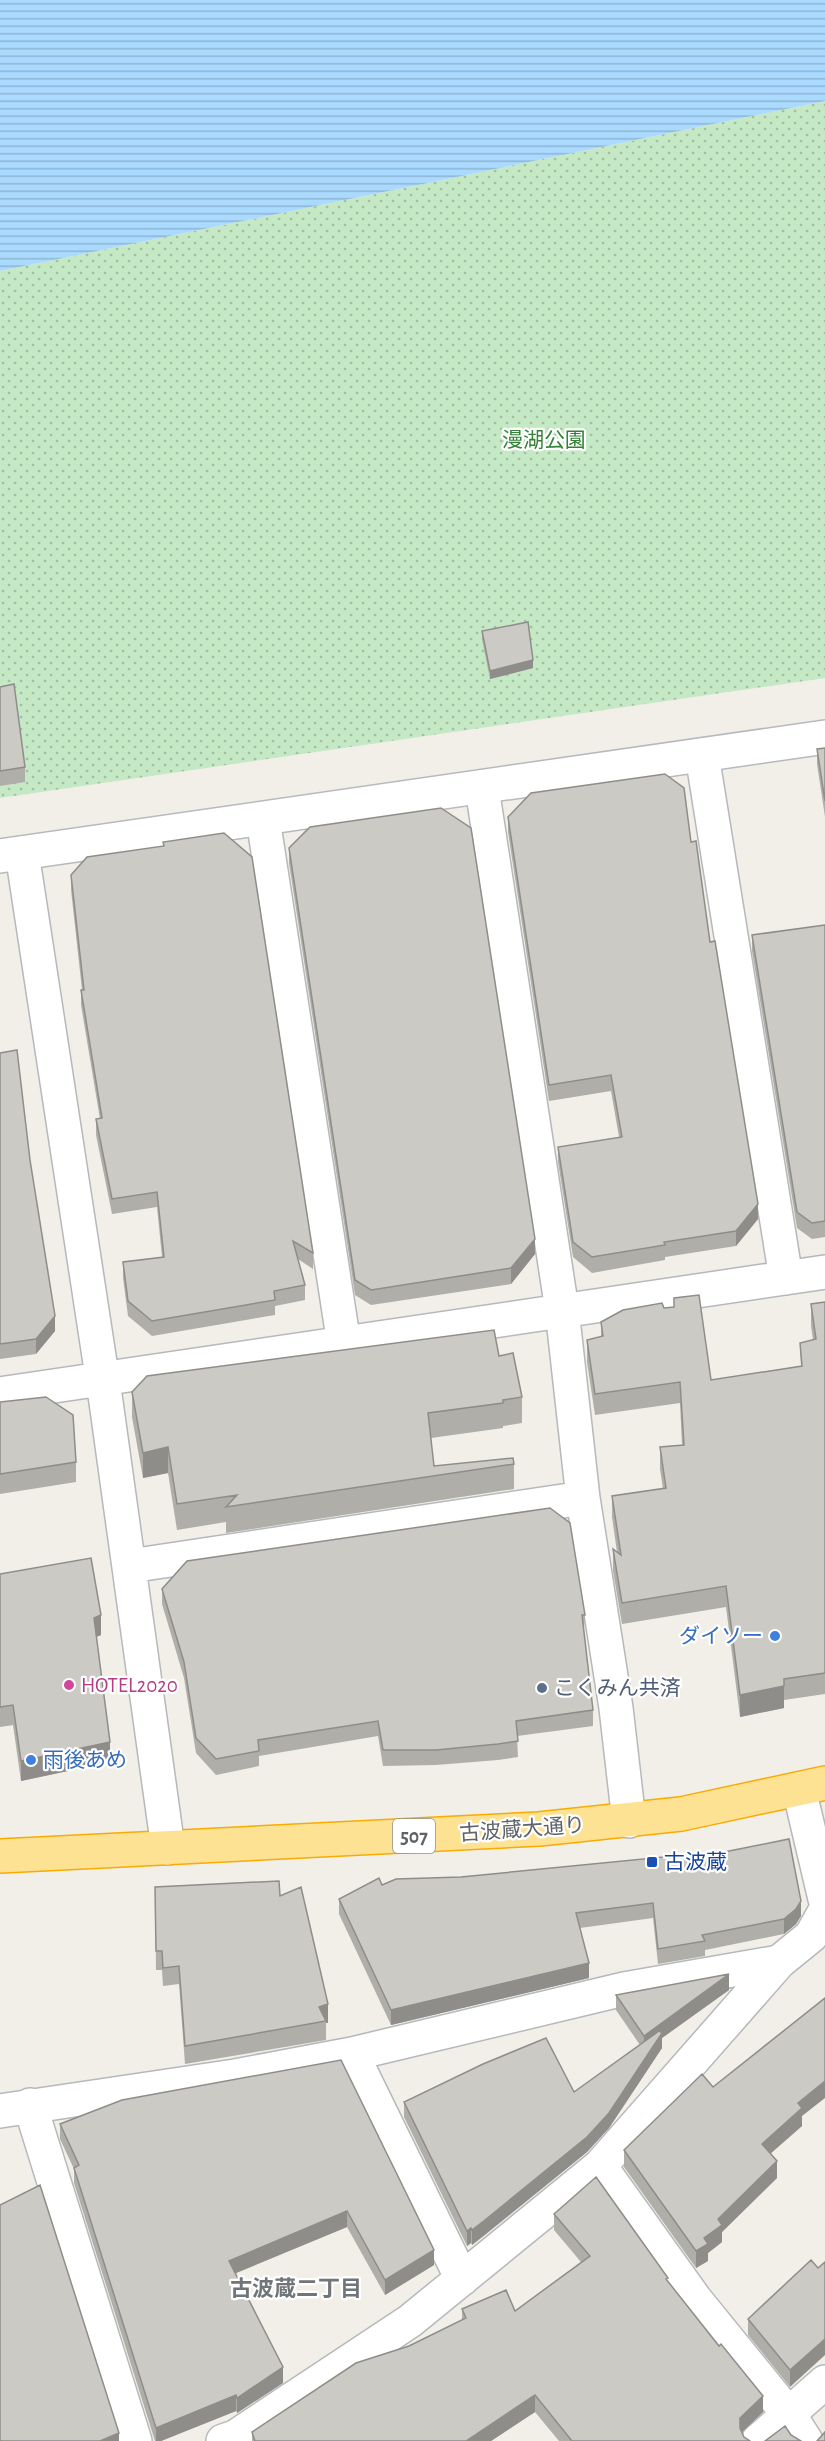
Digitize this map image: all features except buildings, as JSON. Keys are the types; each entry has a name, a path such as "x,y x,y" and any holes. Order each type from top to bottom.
{"highway":[{"name":"古波蔵大通り","path":"0,1856 527,1829 629,1821 681,1814 812,1786"}],"street":[{"path":"168,1848 103,1379 11,855 825,737"},
{"path":"702,755 786,1278"},
{"path":"482,788 562,1310 583,1498 615,1708 629,1821"},
{"path":"263,819 344,1344"},
{"path":"0,1394 825,1272"},
{"path":"130,1566 583,1498"},
{"path":"812,1786 825,1899"},
{"path":"231,2440 410,2321 600,2166 779,1962 811,1936 825,1911"},
{"path":"135,2441 15,2108 235,2076 352,2054 624,1989 779,1962"},
{"path":"352,2054 462,2279"},
{"path":"600,2166 695,2299 798,2428"},
{"path":"758,2441 798,2428 825,2382"}],"green space":[{"name":"漫湖公園","path":"825,101 825,678 0,798 0,271"}],"water":[{"path":"0,0 825,0 825,101 0,271"}],"place":[{"name":"ダイソー","path":"775,1636"},
{"name":"HOTEL2020","path":"69,1685"},
{"name":"こくみん共済","path":"542,1688"},
{"name":"雨後あめ","path":"31,1760"},
{"name":"古波蔵","path":"652,1862"}],"district":[{"name":"古波蔵二丁目","path":"296,2288"}]}
